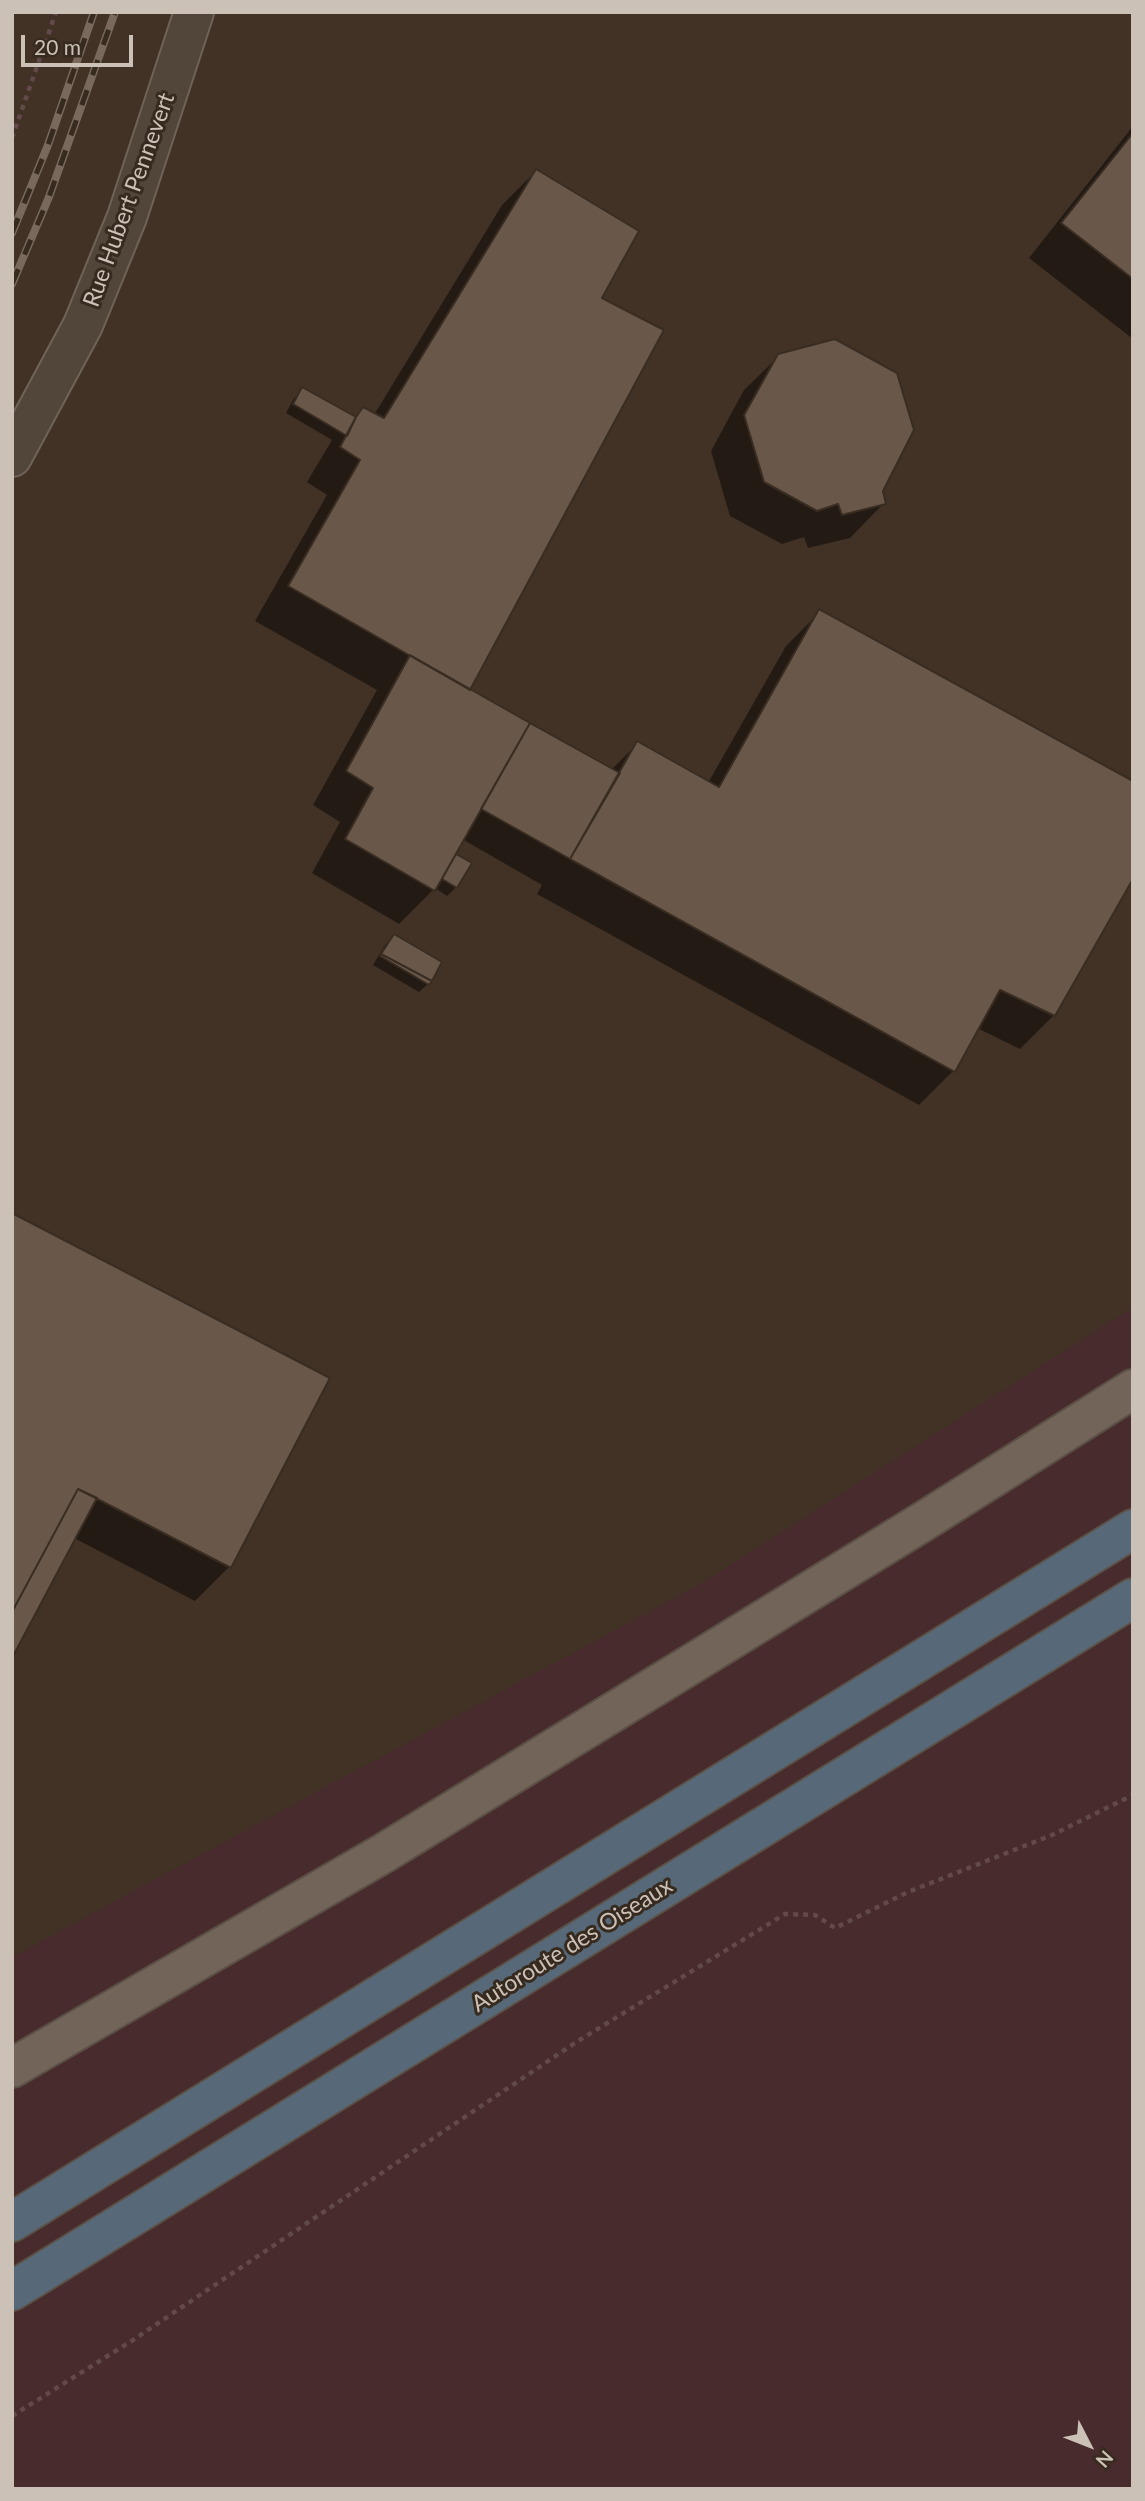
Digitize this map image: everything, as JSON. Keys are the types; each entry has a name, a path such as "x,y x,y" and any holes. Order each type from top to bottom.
{"highway":[{"path":"12,2222 1133,1529"},
{"name":"Autoroute des Oiseaux","path":"12,2291 1133,1598"}],"main road":[{"path":"12,2068 384,1853 1133,1389"}],"street":[{"name":"Rue Hubert Pennevert","path":"12,457 83,325 122,229 194,12"}],"path":[{"path":"12,138 56,12"},
{"path":"12,2416 133,2340 578,2041 785,1914 815,1914 835,1928 908,1892 1052,1835 1133,1795"}],"shaded area":[{"path":"1133,1307 1133,2489 12,2489 12,1957 702,1583"}],"building":[{"path":"1133,133 1133,279 1061,223"},
{"path":"536,169 639,231 602,298 664,330 470,690 288,586 360,460 340,447 356,417 363,407 384,418"},
{"path":"835,339 897,373 914,430 883,491 886,504 842,515 838,504 817,511 764,482 744,415 778,354"},
{"path":"302,387 356,417 347,436 293,404"},
{"path":"819,609 1133,781 1133,879 1055,1016 1000,990 955,1072 570,859 637,741 719,787"},
{"path":"410,655 530,723 435,891 345,839 373,788 346,771"},
{"path":"530,723 620,773 570,859 481,809"},
{"path":"456,854 472,863 457,888 442,879"},
{"path":"394,934 442,962 432,981 381,954"},
{"path":"381,954 432,981 429,985 380,956"},
{"path":"12,1213 330,1378 231,1568 78,1489 12,1612"},
{"path":"78,1489 97,1498 12,1658 12,1612"}],"railway":[{"path":"12,233 48,145 94,12"},
{"path":"12,284 49,197 115,12"}]}
